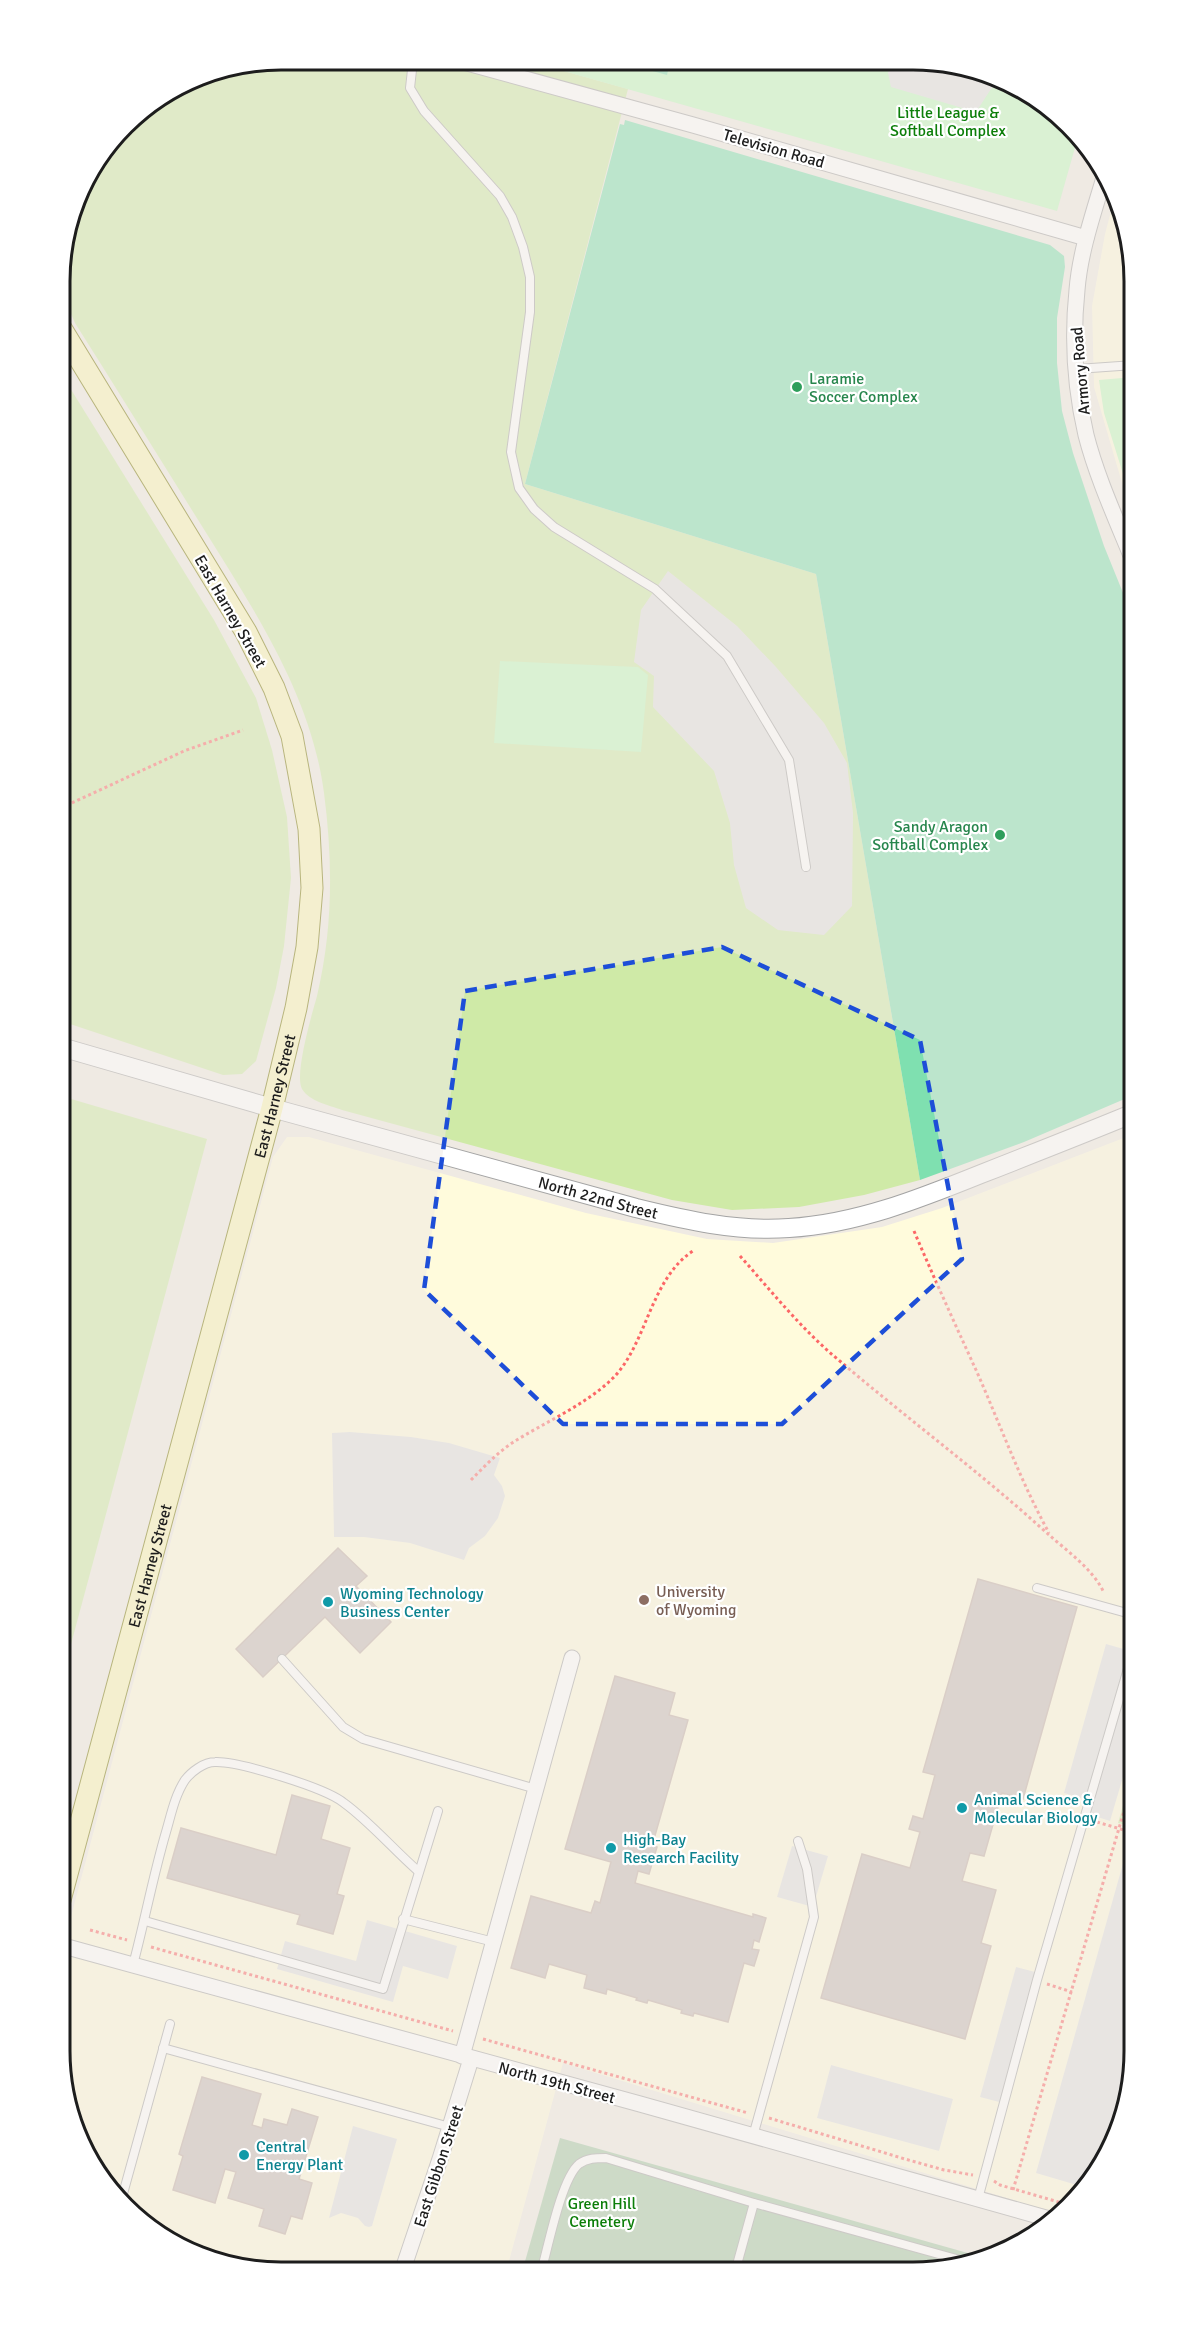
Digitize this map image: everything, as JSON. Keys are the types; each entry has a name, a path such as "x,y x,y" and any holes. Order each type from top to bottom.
{"main road":[{"name":"East Harney Street","path":"70,1862 272,1108 302,978 312,888 309,829 292,735 274,688 246,632 71,345"}],"street":[{"name":"Television Road","path":"495,71 1086,238"},
{"name":"Armory Road","path":"1101,187 1086,238 1077,288 1074,335 1087,436 1106,495 1124,538"},
{"name":"North 22nd Street","path":"71,1050 272,1108 684,1220 734,1227 787,1229 833,1223 874,1214 1124,1117"},
{"name":"East Gibbon Street","path":"405,2262 450,2127 466,2057 468,2035 572,1658"},
{"name":"North 19th Street","path":"70,1948 1043,2217"}],"lane":[{"path":"411,71 410,88 424,111 500,196 512,217 523,247 530,277 530,312 511,452 519,488 534,509 554,527 655,590 727,656 789,760 806,867"},
{"path":"1077,369 1124,366"},
{"path":"1037,1588 1123,1612"},
{"path":"282,1659 343,1727 363,1739 536,1789"},
{"path":"978,2199 1037,1980 1123,1685"},
{"path":"134,1965 150,1885 173,1806 185,1780 200,1766 213,1761 244,1767 329,1792 345,1803 418,1871"},
{"path":"144,1921 383,1989 438,1811"},
{"path":"753,2136 814,1917 807,1869 798,1841"},
{"path":"403,1919 494,1942"},
{"path":"124,2192 170,2024"},
{"path":"163,2048 450,2127"},
{"path":"544,2262 565,2187 579,2164 591,2158 606,2158 754,2203 952,2259"},
{"path":"738,2262 754,2203"}],"path":[{"path":"71,804 184,751 243,730"},
{"path":"914,1231 951,1319 976,1369 1028,1496 1051,1537"},
{"path":"471,1480 511,1443 568,1410 612,1379 625,1362 670,1274 681,1259 693,1251"},
{"path":"740,1256 807,1332 841,1363 953,1451 1051,1537 1101,1586 1111,1608"},
{"path":"1008,2207 1123,1815"},
{"path":"1084,1818 1123,1830"},
{"path":"90,1930 925,2164 983,2178 1060,2203"},
{"path":"1037,1980 1072,1992"}],"highlighted area":[{"path":"722,947 920,1040 962,1259 782,1424 563,1424 424,1290 465,991"}],"shaded area":[{"path":"889,70 940,72 993,87 976,112 891,87"},
{"path":"1111,211 1122,254 1124,281 1124,489 1094,387 1092,306"},
{"path":"668,571 737,626 776,667 824,723 847,763 853,813 852,906 824,935 778,930 746,908 734,865 730,823 714,771 653,707 654,676 634,662 641,610"},
{"name":"University of Wyoming","path":"287,1137 309,1137 586,1213 707,1239 773,1243 882,1227 942,1208 1124,1138 1123,2066 1112,2120 1102,2145 1080,2180 1050,2211 563,2063 509,2262 254,2261 213,2251 188,2241 153,2219 132,2201 106,2169 92,2145 78,2106 72,2079 70,2052 70,1920 273,1157"},
{"path":"350,1432 449,1443 500,1458 494,1475 502,1486 505,1496 498,1518 485,1536 469,1548 464,1560 410,1543 364,1537 334,1537 332,1433"},
{"path":"1106,1644 1123,1649 1123,1777 1110,1821 1085,1813 1088,1800 1064,1793"},
{"path":"792,1846 828,1856 813,1907 777,1897"},
{"path":"1123,1863 1123,2066 1116,2106 1102,2145 1076,2185 1036,2173"},
{"path":"367,1920 457,1946 448,1979 403,1966 393,2002 277,1969 285,1941 356,1961"},
{"path":"1016,1967 1039,1973 1003,2103 980,2097"},
{"path":"831,2065 953,2099 939,2151 817,2118"},
{"path":"353,2126 397,2139 372,2226 369,2227 358,2218 341,2213 329,2218"}],"green space":[{"path":"650,70 668,70 667,75"},
{"name":"Little League & Softball Complex","path":"913,70 940,72 967,78 1006,92 1030,106 1062,132 1075,147 1057,211 562,71"},
{"path":"267,71 562,71 628,89 525,484 816,574 920,1180 864,1195 799,1207 732,1210 672,1200 342,1110 315,1100 305,1093 300,1082 300,1071 322,971 330,895 327,819 317,756 293,686 259,619 71,314 72,254 82,213 92,188 106,164 132,132 164,106 188,92 227,78"},
{"path":"625,120 1050,245 1064,256 1065,267 1057,318 1057,363 1062,411 1073,453 1104,546 1124,595 1124,1099 1024,1142 920,1180 816,574 525,484 620,124 624,125"},
{"path":"1124,378 1124,477 1104,413 1099,380"},
{"path":"71,389 214,620 256,698 272,750 287,817 291,878 284,946 276,988 256,1061 242,1074 223,1075 71,1024"},
{"path":"500,661 638,667 648,675 641,752 494,743"},
{"path":"71,1099 207,1139 70,1647"},
{"path":"1123,1805 1123,1824 1118,1823"},
{"name":"Green Hill Cemetery","path":"560,2138 971,2254 927,2262 525,2262"}],"building":[{"name":"Wyoming Technology Business Center","path":"338,1548 367,1576 356,1586 391,1622 360,1653 325,1617 263,1677 236,1649"},
{"name":"Animal Science & Molecular Biology","path":"978,1579 1077,1607 1023,1799 1002,1793 984,1856 970,1853 962,1881 996,1890 981,1943 991,1946 965,2039 821,1998 862,1854 910,1868 920,1832 909,1829 913,1816 923,1819 935,1775 923,1772"},
{"name":"High-Bay Research Facility","path":"615,1676 675,1693 669,1715 688,1720 652,1846 657,1847 649,1874 638,1871 635,1883 753,1917 753,1914 766,1918 759,1942 754,1940 752,1949 759,1950 754,1966 744,1963 728,2022 694,2013 693,2016 681,2013 682,2010 648,2000 647,2003 636,2000 637,1998 607,1989 606,1994 584,1988 587,1975 549,1964 545,1978 511,1968 531,1896 591,1913 595,1901 600,1903 611,1862 565,1849"},
{"path":"292,1795 330,1806 321,1839 350,1848 337,1894 344,1896 333,1934 297,1924 300,1915 167,1878 181,1828 276,1855"},
{"name":"Central Energy Plant","path":"202,2077 261,2094 252,2125 262,2128 264,2119 287,2125 292,2109 318,2117 299,2179 312,2183 302,2219 291,2216 285,2234 259,2226 264,2209 228,2198 236,2172 225,2169 215,2203 173,2190 183,2156 179,2154"}],"place":[{"name":"Laramie Soccer Complex","path":"797,387"},
{"name":"Sandy Aragon Softball Complex","path":"1000,835"},
{"name":"University of Wyoming","path":"644,1600"},
{"name":"Wyoming Technology Business Center","path":"328,1602"},
{"name":"Animal Science & Molecular Biology","path":"962,1808"},
{"name":"High-Bay Research Facility","path":"611,1848"},
{"name":"Central Energy Plant","path":"244,2155"}]}
